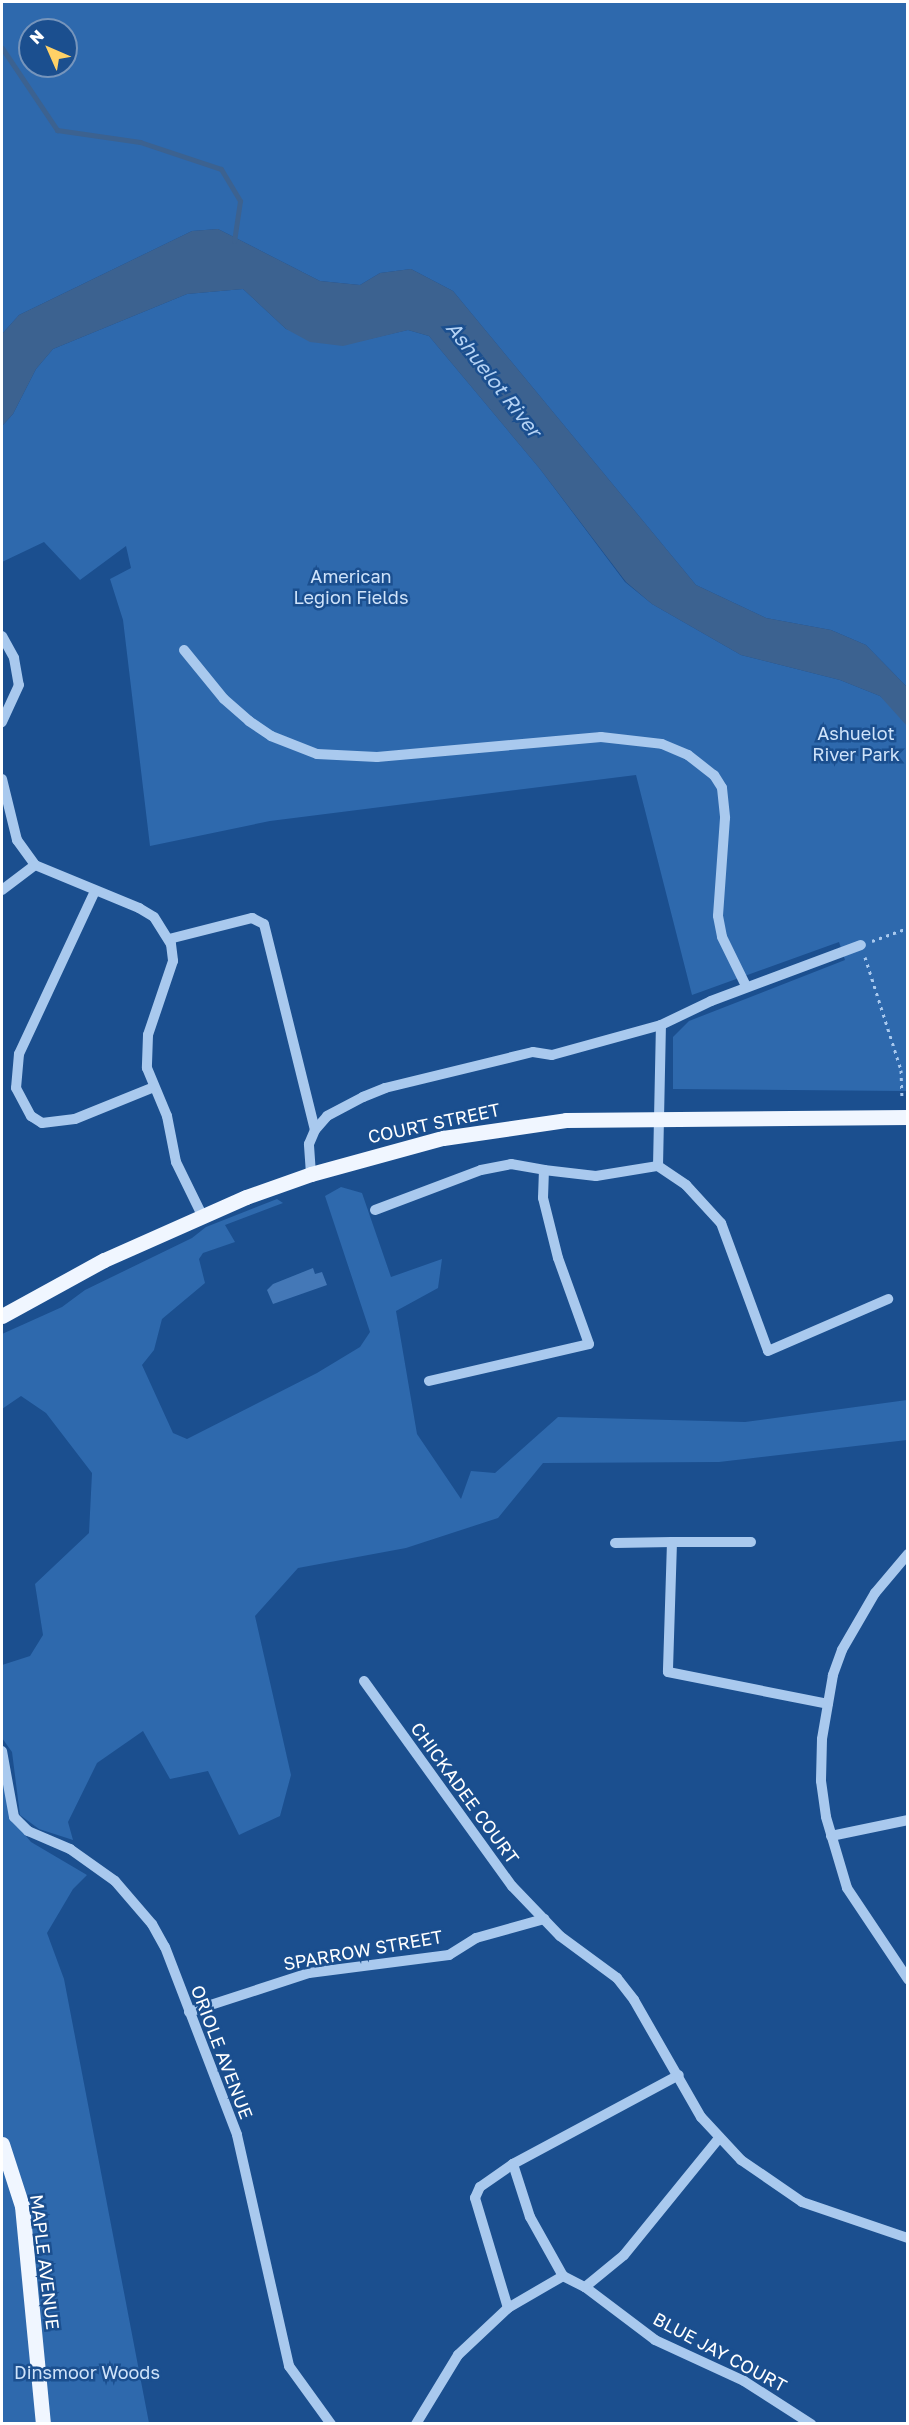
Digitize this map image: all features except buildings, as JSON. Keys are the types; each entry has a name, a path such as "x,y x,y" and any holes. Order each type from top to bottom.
{"main road":[{"name":"COURT STREET","path":"2,1314 104,1260 202,1215 311,1174 443,1138 566,1120 658,1117 908,1117"},
{"name":"MAPLE AVENUE","path":"2,2144 22,2206 43,2424"}],"street":[{"path":"2,636 14,658 19,685 2,722"},
{"path":"184,650 224,699 249,721 271,736 317,754 377,757 601,736 662,744 688,755 714,775 722,788 725,818 718,916 729,956 746,986"},
{"path":"2,779 17,840 35,865 154,917 169,939 173,961 170,976 145,1053 154,1087 168,1116 176,1162 202,1215"},
{"path":"2,890 35,865"},
{"path":"95,891 19,1054 16,1088 31,1116 49,1123 75,1119 154,1087"},
{"path":"169,939 252,918 264,924 315,1130"},
{"path":"311,1174 309,1144 315,1130 342,1106 385,1088 533,1052 552,1055 661,1025 746,986 861,945"},
{"path":"658,1166 661,1025"},
{"path":"375,1210 481,1170 511,1164 596,1176 658,1166 706,1203 721,1223 768,1351 888,1299"},
{"path":"429,1381 589,1344 548,1218 542,1186 544,1170"},
{"path":"672,1542 668,1672 828,1704"},
{"path":"615,1543 750,1542"},
{"path":"908,1554 874,1593 842,1650 828,1704 821,1781 831,1836 847,1888 908,1979"},
{"name":"CHICKADEE COURT","path":"364,1681 512,1886 544,1919"},
{"name":"ORIOLE AVENUE","path":"2,1751 14,1817 28,1831 70,1849 115,1881 161,1939 237,2135 289,2366 331,2424"},
{"path":"831,1836 908,1820"},
{"path":"544,1919 617,1978 679,2075 701,2117 748,2166 802,2202 908,2238"},
{"name":"SPARROW STREET","path":"189,2012 309,1973 449,1955 476,1938 544,1919"},
{"path":"508,2308 475,2198 480,2187 513,2164 679,2075"},
{"path":"585,2287 624,2255 719,2138"},
{"path":"416,2424 458,2355 508,2308 563,2276 530,2217 513,2164"},
{"name":"BLUE JAY COURT","path":"563,2276 585,2287 655,2340 744,2381 811,2424"}],"path":[{"path":"902,1098 901,1070 861,945 908,928"}],"green space":[{"path":"2,2 907,2 907,687 866,645 831,630 766,618 696,585 453,291 411,269 380,273 360,285 320,281 218,229 192,231 19,315 2,334"},
{"name":"American Legion Fields","path":"243,289 286,329 343,345 408,330 429,336 540,469 625,582 652,604 741,655 840,680 880,696 899,712 907,726 907,1091 673,1089 673,1037 689,1021 845,960 839,942 692,995 636,775 270,821 150,846 123,620 110,579 131,568 126,546 80,580 44,542 2,562 2,426 13,414 36,369 53,349 187,294"},
{"path":"341,1187 362,1193 391,1277 442,1259 438,1288 396,1311 417,1434 461,1499 471,1471 495,1473 558,1417 745,1422 907,1400 907,1440 719,1462 543,1463 498,1518 406,1548 298,1568 255,1616 291,1775 280,1816 239,1835 208,1771 170,1779 143,1731 97,1763 68,1822 73,1840 39,1829 20,1815 12,1752 2,1738 2,1665 30,1656 43,1635 35,1584 89,1533 92,1473 46,1413 21,1396 2,1409 2,1334 62,1307 85,1290 192,1238 206,1227 277,1199 283,1203 225,1225 235,1242 203,1253 199,1259 205,1283 162,1319 154,1350 142,1365 173,1433 187,1439 317,1373 360,1347 370,1332 325,1196"},
{"name":"Dinsmoor Woods","path":"2,1774 10,1817 31,1842 87,1875 73,1889 47,1933 64,1979 149,2423 2,2423"}],"water":[{"name":"Ashuelot River","path":"218,229 320,281 360,285 380,273 411,269 453,291 696,585 766,618 831,630 866,645 907,687 907,726 880,696 840,680 741,655 652,604 626,582 540,469 429,336 408,330 343,346 310,342 286,329 243,289 187,294 53,349 36,369 13,414 2,426 2,334 19,315 192,231"}],"waterway":[{"path":"2,48 57,130 140,142 221,169 240,201 234,241"}],"park label":[{"name":"Ashuelot River Park","path":"856,744"}]}
